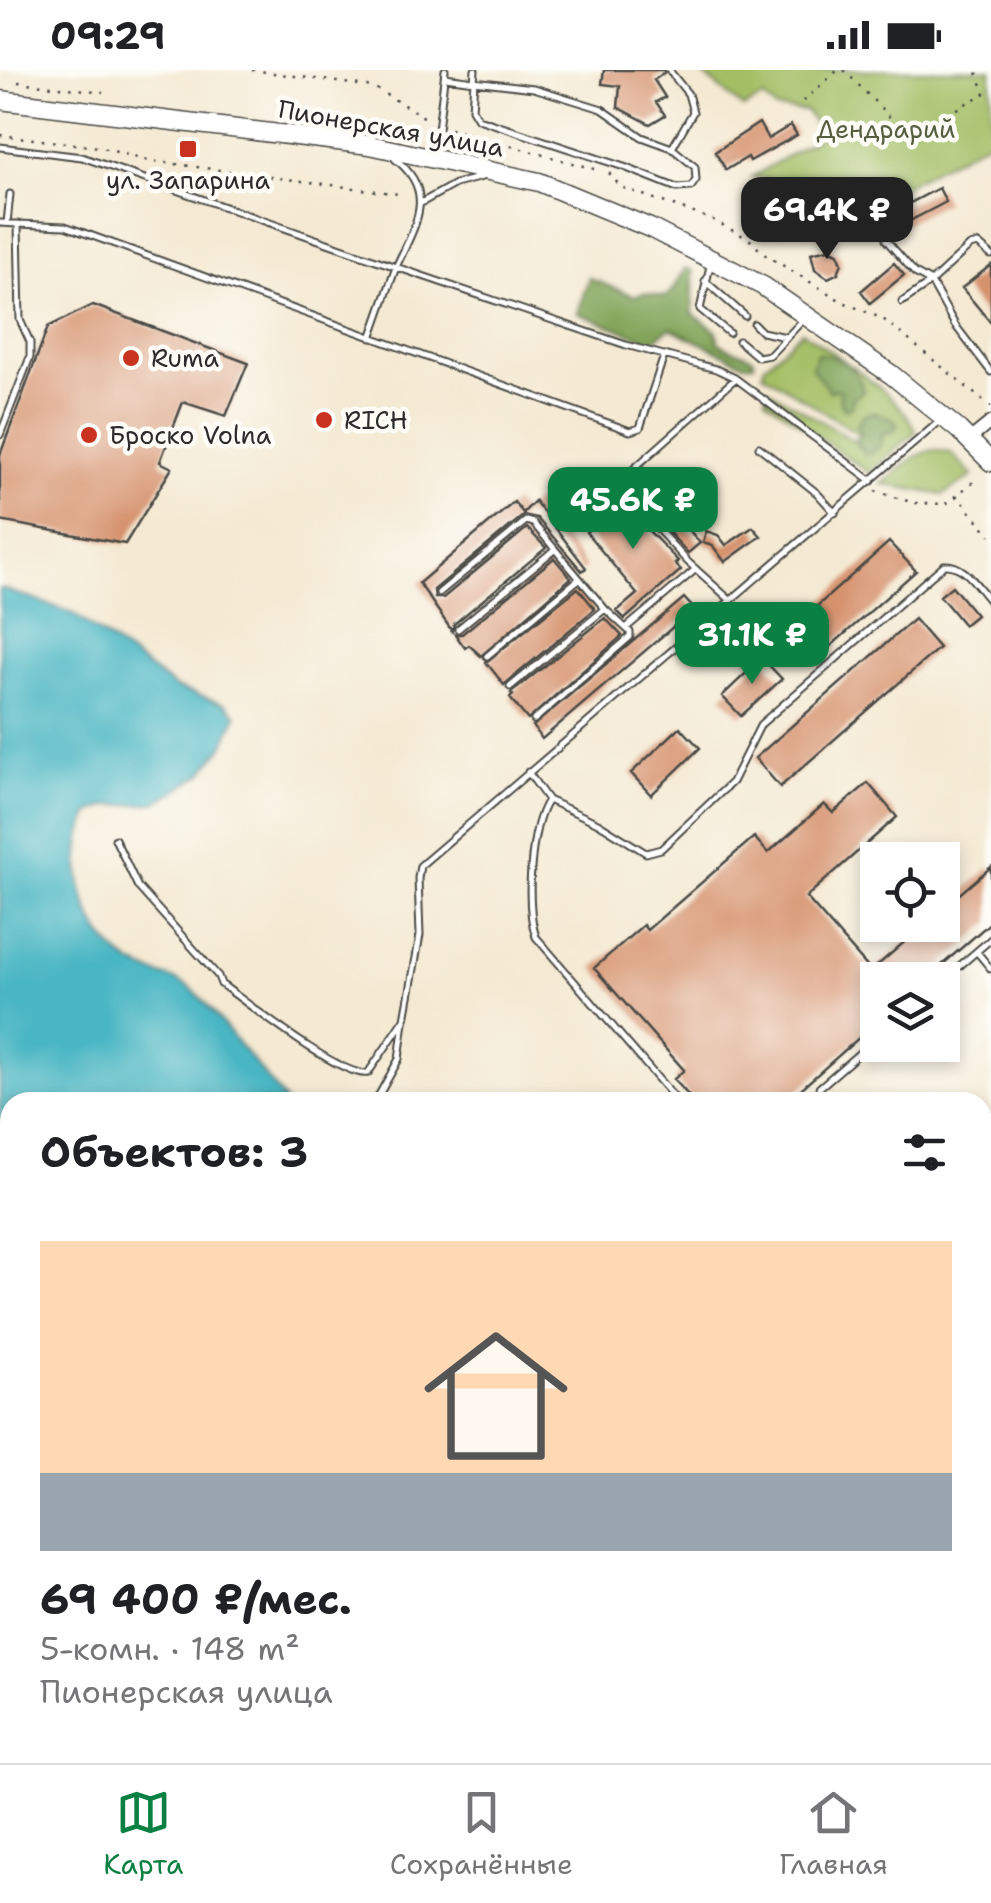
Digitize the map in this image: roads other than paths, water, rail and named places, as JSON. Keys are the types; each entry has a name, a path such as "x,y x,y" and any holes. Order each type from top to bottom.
{"main road":[{"name":"Пионерская улица","path":"0,100 370,145 514,175 650,228 713,258 808,315 944,417 991,462"}],"street":[{"path":"970,439 991,422"}],"lane":[{"path":"435,157 445,74 474,80 534,88 602,109 642,137 672,148 696,167 696,180 691,188 677,188 478,118 472,109 474,80 476,70"},
{"path":"669,70 688,94 694,112 672,148"},
{"path":"370,145 398,160 414,176 422,203"},
{"path":"0,146 82,157 396,267 664,356 716,368 735,378 872,482"},
{"path":"370,338 422,203 455,184 514,175"},
{"path":"10,194 4,223 64,226 637,432 664,356"},
{"path":"0,435 30,357 30,342 20,320 18,224"},
{"path":"886,240 916,273 931,282 955,325 991,372"},
{"path":"902,302 970,246 978,244 991,254"},
{"path":"713,258 700,309 730,333"},
{"path":"706,281 745,316"},
{"path":"739,341 758,357 770,355 808,315"},
{"path":"754,324 762,332 786,338"},
{"path":"730,599 622,493 621,480 735,378"},
{"path":"380,1092 398,1059 420,935 420,866 944,417"},
{"path":"759,447 836,513"},
{"path":"439,594 526,521 626,628 630,637 534,720"},
{"path":"458,629 554,550"},
{"path":"528,772 548,800 598,823 646,853 661,849 732,782 761,724 944,565 953,564 961,569 991,602"},
{"path":"626,628 696,568"},
{"path":"487,656 580,579"},
{"path":"510,687 605,609"},
{"path":"548,800 540,812 534,846 531,918 536,936 669,1092"},
{"path":"115,839 138,887 221,984 313,1050 356,1075 368,1073 405,1019"},
{"path":"960,966 991,939"},
{"path":"977,952 991,969"},
{"path":"819,1088 860,1053"}],"water":[{"path":"0,588 71,612 176,688 226,704 237,715 223,746 202,774 156,803 108,806 90,813 82,833 80,878 85,900 106,940 141,968 191,988 277,1092 0,1092"}],"place":[{"name":"ул. Запарина","path":"188,149"},
{"name":"Ruma","path":"131,358"},
{"name":"RICH","path":"324,420"},
{"name":"Броско Volna","path":"89,435"}],"park label":[{"name":"Дендрарий","path":"886,129"}]}
